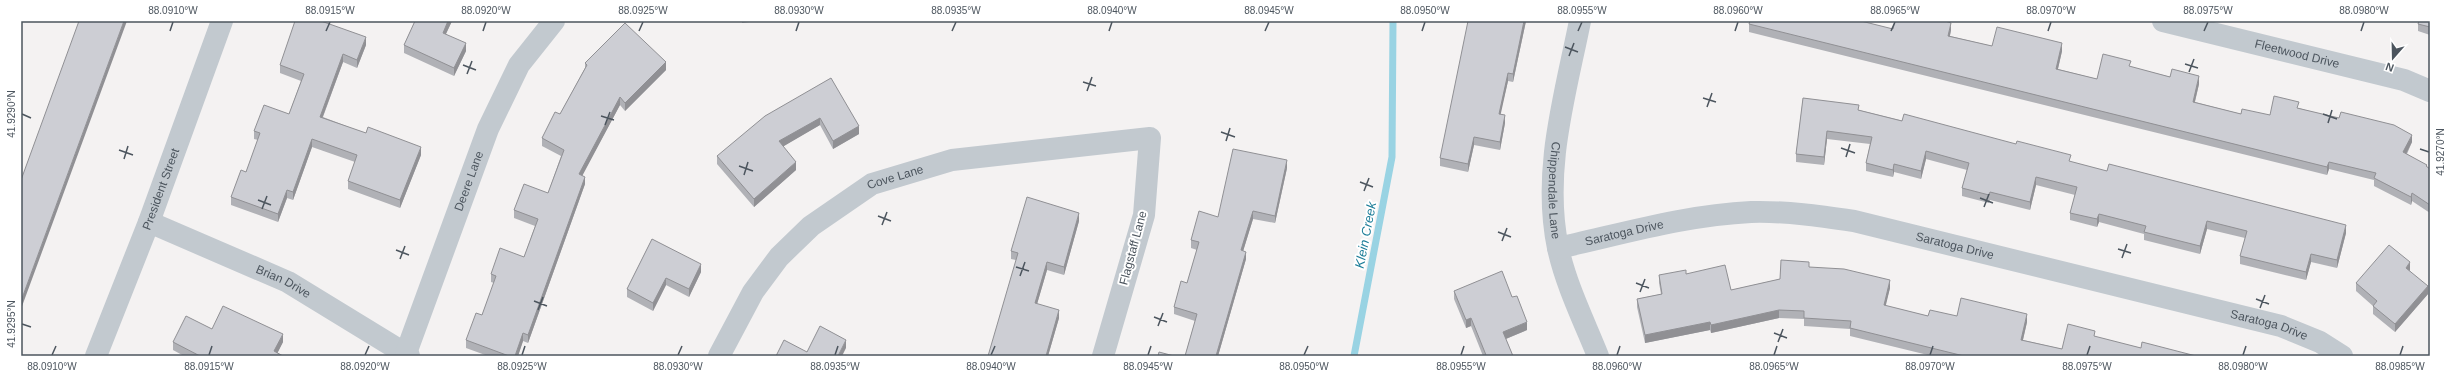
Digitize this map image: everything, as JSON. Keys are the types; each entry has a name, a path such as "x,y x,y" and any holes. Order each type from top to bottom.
{"street":[{"name":"President Street","path":"96,356 149,222 222,21"},
{"name":"Deere Lane","path":"407,355 488,129 519,65 554,21"},
{"name":"Chippendale Lane","path":"1580,21 1555,142 1551,189 1558,248 1565,273 1598,356"},
{"name":"Fleetwood Drive","path":"2163,21 2404,80 2430,91"},
{"name":"Cove Lane","path":"719,356 753,292 779,257 811,226 872,184 952,160 1150,138"},
{"name":"Flagstaff Lane","path":"1103,356 1144,215 1150,138"},
{"name":"Saratoga Drive","path":"1558,248 1688,219 1751,212 1796,213 1847,220 2281,326 2320,342 2342,356"},
{"name":"Brian Drive","path":"149,222 288,282 407,355"}],"building":[{"path":"79,21 124,21 21,301 21,180"},
{"path":"295,21 321,21 366,37 357,60 343,54 320,117 366,133 368,127 421,147 400,200 348,181 357,155 312,139 293,192 287,190 278,214 231,197 241,170 246,172 260,133 254,131 264,105 289,114 304,74 280,65"},
{"path":"415,21 448,21 443,33 466,43 454,68 404,45"},
{"path":"1468,21 1524,21 1513,74 1508,73 1499,114 1505,115 1500,142 1474,137 1468,164 1440,158"},
{"path":"1750,21 1861,21 1893,29 1895,21 1945,21 1951,23 1948,36 1992,46 1997,27 2062,43 2056,69 2097,79 2103,54 2131,61 2129,66 2170,77 2172,69 2199,76 2193,102 2241,114 2242,109 2270,115 2274,96 2299,102 2297,108 2339,118 2341,112 2394,125 2412,135 2403,152 2427,165 2426,166 2430,169 2430,205 2412,193 2411,197 2374,178 2376,173 2329,162 2327,167 1749,24"},
{"path":"2419,21 2430,21 2430,27 2418,24"},
{"path":"625,23 666,62 625,103 620,97 579,174 585,177 528,335 523,333 515,356 509,356 466,340 476,313 482,315 496,276 491,274 500,248 524,257 538,219 514,210 524,184 548,193 564,150 542,138 555,112 560,114 587,65 585,63"},
{"path":"831,78 859,126 833,141 820,118 779,141 796,162 754,199 717,156 765,116"},
{"path":"1803,98 1859,105 1858,110 1902,121 1904,114 2016,144 2017,141 2071,155 2069,161 2107,171 2109,164 2346,225 2337,260 2311,254 2306,272 2240,256 2247,231 2207,221 2200,246 2144,232 2146,226 2099,214 2097,219 2070,213 2077,187 2036,177 2030,202 1990,192 1989,195 1962,188 1969,163 1926,151 1921,171 1894,164 1893,170 1866,163 1872,137 1827,131 1824,157 1796,154"},
{"path":"1233,149 1287,160 1275,216 1253,211 1241,250 1246,252 1216,356 1185,356 1197,314 1174,307 1181,281 1187,283 1199,242 1191,240 1199,211 1218,217"},
{"path":"1027,197 1079,213 1064,267 1047,262 1035,303 1059,310 1046,356 988,356 1018,253 1011,251"},
{"path":"652,239 701,264 689,289 666,278 653,303 627,289"},
{"path":"2389,245 2410,262 2406,268 2428,286 2395,324 2373,306 2377,301 2356,283"},
{"path":"1781,260 1809,262 1809,267 1844,269 1890,280 1884,305 1928,316 1930,310 1957,316 1961,298 2027,314 2021,340 2062,349 2068,324 2095,331 2094,336 2141,348 2142,342 2196,356 1964,356 1850,328 1851,321 1804,318 1804,311 1779,310 1711,325 1710,322 1645,335 1637,299 1662,294 1659,275 1686,270 1686,274 1725,265 1731,290 1780,279"},
{"path":"1502,271 1512,297 1517,296 1527,322 1503,332 1513,356 1484,356 1486,355 1471,318 1466,320 1454,291"},
{"path":"223,306 283,334 274,351 283,356 200,356 173,342 186,316 212,329"},
{"path":"820,326 846,340 838,356 776,356 784,340 807,352"},
{"path":"1159,352 1174,356 1158,356"}],"waterway":[{"name":"Klein Creek","path":"1354,356 1392,157 1393,21"}]}
